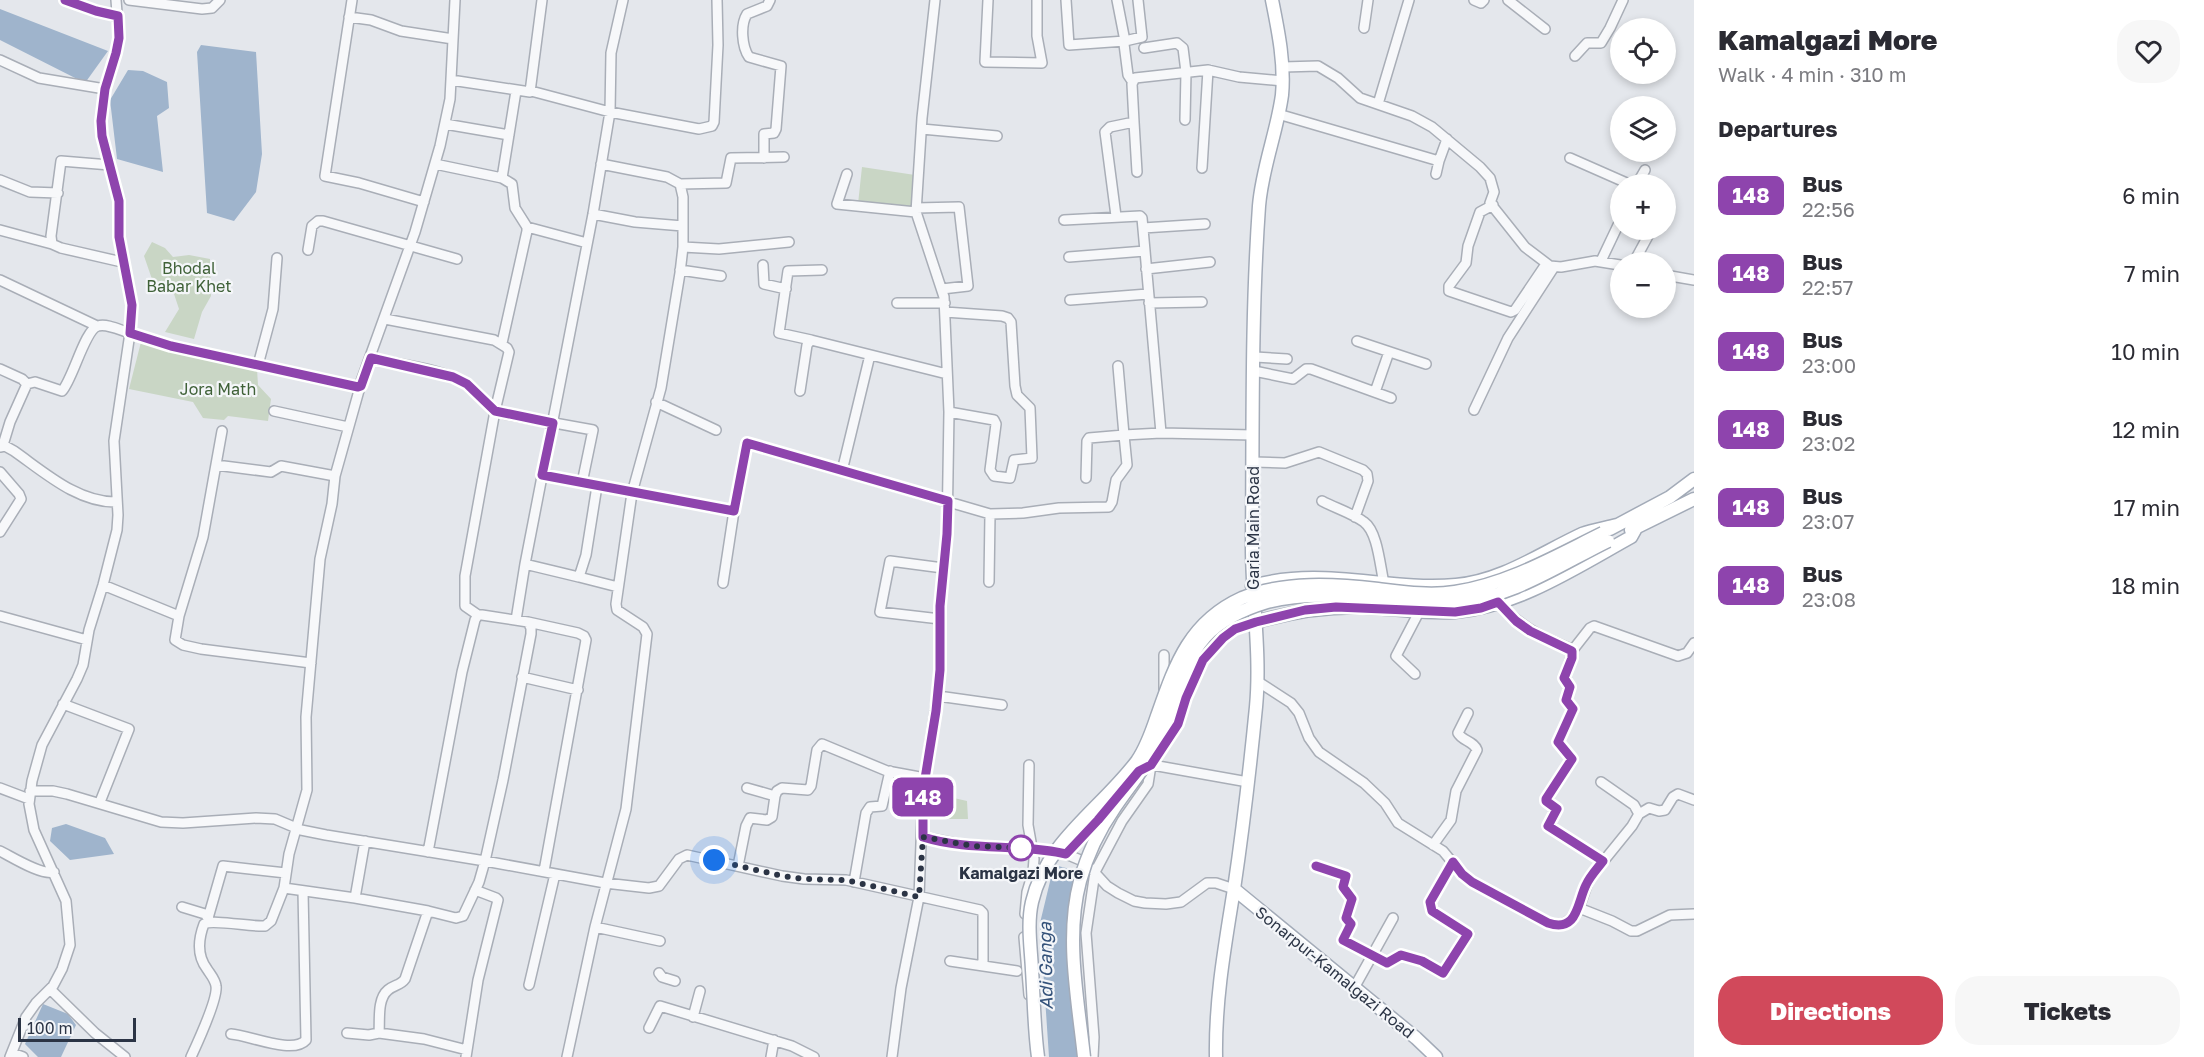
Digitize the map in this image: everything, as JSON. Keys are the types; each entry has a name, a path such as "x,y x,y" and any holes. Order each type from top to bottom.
{"main road":[{"name":"Garia Main Road","path":"1215,1057 1222,962 1248,782 1257,681 1256,622 1252,586 1254,288 1259,204 1283,81 1283,67 1272,0"},
{"path":"1038,1057 1030,935 1031,904 1039,879 1050,858 1078,823 1138,760 1151,733 1178,660 1187,643 1213,615 1243,598 1290,587 1331,585 1422,594 1454,592 1486,585 1605,537 1636,528 1674,502 1694,479"},
{"path":"1252,586 1276,579 1312,577 1384,583 1456,585 1482,580 1507,572 1584,533 1617,525 1674,502 1694,499"},
{"path":"1084,1057 1073,942 1080,882 1097,837 1158,744 1189,662 1206,635 1244,610 1295,597 1333,595 1428,604 1491,596 1518,587 1605,537 1617,525"},
{"path":"1256,622 1305,610 1336,607 1419,612 1455,612 1481,608 1547,583 1631,537 1636,528"},
{"name":"Sonarpur-Kamalgazi Road","path":"1234,889 1354,988 1424,1052 1436,1057"}],"street":[{"path":"65,0 118,16"},
{"path":"23,1057 11,1055 26,1017 36,1003 51,990 62,969 70,938 68,909 32,825 30,795 42,745 80,673 117,530 114,441 132,305 122,262 119,201 102,136 101,116 105,89 119,38 116,0"},
{"path":"129,0 202,9 212,8 220,0"},
{"path":"352,0 325,176 359,183 424,202"},
{"path":"182,907 208,918 240,926 265,927 272,921 284,888 296,828 307,790 306,726 310,663 320,559 332,504 335,476 360,387 410,245 435,164 445,124 451,80 455,0"},
{"path":"531,92 542,0"},
{"path":"516,620 593,214 610,112 611,53 623,0"},
{"path":"451,80 531,92 610,112 699,129 712,126 718,45 717,0"},
{"path":"764,158 764,134 774,132 776,129 781,66 749,57 744,46 744,24 747,14 768,5 770,0"},
{"path":"892,1057 901,988 919,897 923,796 938,696 940,619 947,534 949,412 945,308 942,289 916,210 935,0"},
{"path":"988,0 985,62 1042,63 1037,36 1037,0"},
{"path":"1066,0 1069,45 1125,41 1142,37 1138,0"},
{"path":"1117,0 1125,41 1126,67 1132,81 1137,172"},
{"path":"1364,28 1368,0"},
{"path":"1378,104 1409,0"},
{"path":"1474,0 1481,3 1484,0"},
{"path":"1508,0 1545,29"},
{"path":"1575,56 1587,43 1601,43 1623,0"},
{"path":"349,17 371,20 401,31 453,39"},
{"path":"1144,48 1181,45 1183,48 1186,72 1185,120"},
{"path":"0,60 39,78 105,89"},
{"path":"1283,67 1318,66 1338,78 1360,98 1418,120 1447,139 1487,174 1493,187 1490,203 1525,247 1550,266 1601,261 1610,263"},
{"path":"1132,81 1137,77 1208,70 1239,77 1283,81"},
{"path":"1202,168 1208,70"},
{"path":"502,178 516,91"},
{"path":"1278,114 1439,161"},
{"path":"1116,216 1105,132 1110,127 1134,122"},
{"path":"445,124 509,135"},
{"path":"922,129 997,136"},
{"path":"1436,174 1447,139"},
{"path":"601,164 667,177 680,184 726,183 732,158 784,157"},
{"path":"1570,158 1610,176"},
{"path":"52,244 51,236 61,162 110,165"},
{"path":"435,164 502,178 512,184 515,208 527,227 502,343"},
{"path":"1643,174 1645,170"},
{"path":"847,174 837,204 916,210 959,207 969,286 942,289"},
{"path":"0,180 30,192 58,193"},
{"path":"567,1057 605,883 626,809 647,640 645,629 617,610 618,586 632,493 661,388 681,270 683,188 680,184"},
{"path":"1493,205 1480,212 1468,246 1467,260 1449,286 1449,291 1511,312 1550,266"},
{"path":"593,214 635,222 683,226"},
{"path":"1064,220 1116,216 1140,216 1142,218 1161,433"},
{"path":"308,250 312,226 318,221 337,224 457,259"},
{"path":"1143,228 1205,224"},
{"path":"527,227 587,243"},
{"path":"0,230 61,248 122,262"},
{"path":"1601,261 1611,240"},
{"path":"683,247 718,249 789,242"},
{"path":"1069,257 1145,251"},
{"path":"258,366 273,309 277,258"},
{"path":"1146,269 1210,262"},
{"path":"764,265 764,284 786,289"},
{"path":"1474,410 1508,338 1550,266"},
{"path":"681,270 722,276"},
{"path":"822,270 788,271 779,333 947,374"},
{"path":"1676,277 1694,280"},
{"path":"0,280 97,326 101,325 171,346 360,387"},
{"path":"1070,300 1148,299 1202,302"},
{"path":"897,303 1008,318 1011,322 1017,395 1030,408 1032,458 1014,460 1010,478 994,476 990,470 996,424 994,420 949,412"},
{"path":"385,319 502,343 509,352 495,411 465,576 465,606 478,615 528,622 584,636 586,644 544,871"},
{"path":"27,384 35,382 63,391 89,334 97,326"},
{"path":"800,391 807,345 811,340"},
{"path":"1357,341 1426,364"},
{"path":"1375,392 1389,352"},
{"path":"842,471 870,354"},
{"path":"1255,357 1287,358"},
{"path":"371,358 453,377 467,384 495,411 592,430 582,483"},
{"path":"723,583 747,443 990,514 1023,513 1063,507 1109,507 1116,480 1127,465 1118,366"},
{"path":"0,369 27,384"},
{"path":"1254,371 1293,379 1309,369 1391,398"},
{"path":"27,384 2,446 80,494 101,501 117,502"},
{"path":"656,402 717,430"},
{"path":"274,411 348,427"},
{"path":"222,431 201,546 178,616 175,640 183,645 310,663"},
{"path":"1086,478 1089,438 1161,433 1253,435"},
{"path":"1253,462 1285,463 1318,452 1363,470 1369,478 1355,517"},
{"path":"216,465 272,472 281,466 335,476"},
{"path":"0,472 21,499 0,532"},
{"path":"542,475 734,511"},
{"path":"579,577 597,486"},
{"path":"1322,501 1364,521 1372,534 1384,583"},
{"path":"989,582 990,514"},
{"path":"940,619 880,612 890,561 943,568"},
{"path":"525,564 618,586"},
{"path":"103,585 178,616"},
{"path":"1498,602 1516,621 1530,631 1572,651"},
{"path":"1415,674 1396,656 1419,612"},
{"path":"429,852 462,672 478,615"},
{"path":"0,616 87,640"},
{"path":"284,888 461,917 475,890 485,861 531,634 528,622"},
{"path":"1093,1057 1094,1037 1086,933 1095,872 1122,821 1148,784 1151,765 1178,724 1186,698 1203,660 1223,638 1235,629 1256,622"},
{"path":"1603,861 1548,826 1557,809 1546,799 1572,759 1558,742 1573,709 1566,700 1570,687 1564,678 1572,658 1572,651 1594,626 1678,656 1688,653 1694,644"},
{"path":"1164,655 1164,767"},
{"path":"522,677 578,690"},
{"path":"1257,681 1291,703 1299,713 1309,738 1319,752 1365,783 1378,795 1398,823 1446,854 1462,874 1472,882 1548,923 1562,925 1572,919 1579,908 1586,885 1639,814 1649,807 1659,811 1665,810 1675,795 1694,800"},
{"path":"938,696 1002,705"},
{"path":"63,704 129,729 100,802"},
{"path":"1433,845 1451,820 1456,791 1477,750 1474,744 1459,736 1458,733 1468,713"},
{"path":"738,866 746,826 750,818 766,820 771,817 775,796 782,788 808,790 811,786 817,750 822,744 890,771 925,778"},
{"path":"1131,764 1164,767 1248,782"},
{"path":"1029,765 1028,825 1033,848 1033,872 1027,892 1024,926 1033,1057"},
{"path":"1066,854 1139,771 1151,765"},
{"path":"854,882 866,813 870,807 882,806 890,771"},
{"path":"1601,782 1634,805 1639,814"},
{"path":"0,788 30,795 53,791 100,802 161,822 183,824 266,818 282,820 296,828 605,883 657,888 680,859 687,855 782,876 854,882 982,911 983,965"},
{"path":"747,788 775,796"},
{"path":"923,837 973,846 1033,848 1066,854 1078,858 1107,886 1118,893 1134,901 1145,903 1181,902 1207,883 1216,883 1234,889"},
{"path":"355,898 365,841"},
{"path":"0,851 42,871 54,872"},
{"path":"1316,866 1346,876 1343,887 1352,899 1346,918 1351,924 1343,940 1387,963 1401,955 1422,961 1443,973 1468,934 1432,911 1430,902 1453,862"},
{"path":"191,1057 216,991 216,982 199,956 202,928 207,922 223,866 286,873"},
{"path":"529,985 555,874"},
{"path":"347,1033 369,1035 379,1033 424,1039 466,1053 478,980 498,900 475,890"},
{"path":"231,1034 286,1046 298,1046 306,1040 303,891"},
{"path":"208,918 210,901"},
{"path":"1579,908 1631,931 1637,931 1670,915 1694,914"},
{"path":"379,1033 381,999 389,989 403,983 428,911"},
{"path":"1354,988 1394,918"},
{"path":"595,927 660,942"},
{"path":"950,961 1017,971"},
{"path":"659,973 662,977 675,981"},
{"path":"51,990 95,1033 125,1057"},
{"path":"693,1017 700,991"},
{"path":"649,1028 660,1006 774,1040 801,1049 814,1057"},
{"path":"771,1057 774,1040"}],"green space":[{"path":"862,167 915,175 912,208 858,204"},
{"name":"Bhodal Babar Khet","path":"152,242 165,248 173,257 189,255 210,259 211,296 202,312 194,339 165,332 179,309 174,294 154,285 144,256"},
{"name":"Jora Math","path":"141,342 257,369 258,385 271,399 268,421 228,416 224,420 203,418 193,402 129,389"},
{"path":"923,791 967,801 968,819 924,819"}],"water":[{"path":"0,9 108,51 85,83 0,40"},
{"path":"201,45 256,52 262,154 256,192 234,221 207,213 197,52"},
{"path":"128,70 143,71 167,82 169,108 157,116 163,172 117,159 110,100"},
{"path":"66,824 105,838 114,854 70,860 50,841 52,828"},
{"name":"Adi Ganga","path":"1054,865 1078,871 1069,927 1077,1057 1049,1057 1040,923"},
{"path":"43,1004 68,1014 76,1025 61,1057 38,1057 25,1044"}],"bus line":[{"name":"148","path":"65,0 118,16 119,38 102,102 101,121 102,136 119,201 122,262 132,305 130,333 171,346 358,387 361,386 371,358 453,377 467,384 495,411 553,423 542,475 734,511 747,443 948,501 940,606 940,670 923,791 923,837 964,845 1033,848 1066,854 1139,771 1151,765 1178,724 1186,698 1203,660 1223,638 1235,629 1256,622 1305,610 1336,607 1455,612 1481,608 1498,602 1508,614 1530,631 1572,651 1574,654 1564,678 1570,687 1566,700 1573,709 1558,742 1573,758 1546,799 1557,809 1548,826 1603,861 1589,879 1579,908 1572,919 1562,925 1548,923 1472,882 1453,862 1430,902 1432,911 1468,934 1443,973 1422,961 1401,955 1387,963 1343,940 1351,924 1346,918 1352,899 1343,887 1346,876 1316,866"}],"place":[{"name":"Kamalgazi More","path":"1021,848"}],"route":[{"path":"714,860 782,876 846,880 919,897 923,837 952,844 1021,848"}]}
